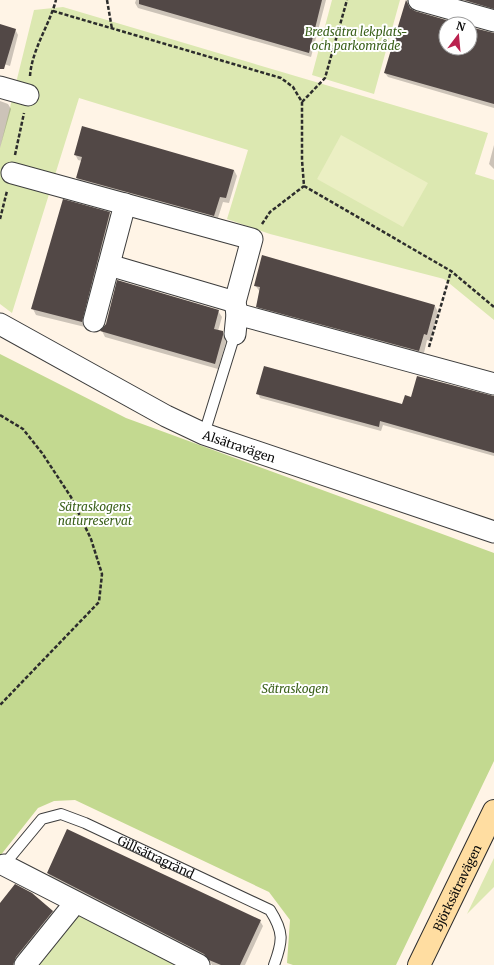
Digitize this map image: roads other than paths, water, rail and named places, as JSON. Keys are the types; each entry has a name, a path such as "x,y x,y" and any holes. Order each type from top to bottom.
{"street":[{"path":"419,0 494,21"},
{"path":"0,87 28,95"},
{"path":"12,173 252,239 236,317"},
{"path":"94,321 125,204"},
{"path":"109,265 236,317 494,384"},
{"name":"Alsätravägen","path":"0,324 166,416 204,434 494,532"},
{"name":"Björksätravägen","path":"420,965 494,811"},
{"name":"Gillsätragränd","path":"2,867 195,964"},
{"path":"25,965 75,903"}],"lane":[{"path":"204,434 236,317"},
{"name":"Gillsätragränd","path":"2,867 42,819 61,814 85,823 270,910 280,926 281,948 274,965"}],"park label":[{"name":"Bredsätra lekplats- och parkområde","path":"356,38"},
{"name":"Sätraskogens naturreservat","path":"95,513"},
{"name":"Sätraskogen","path":"295,688"}]}
